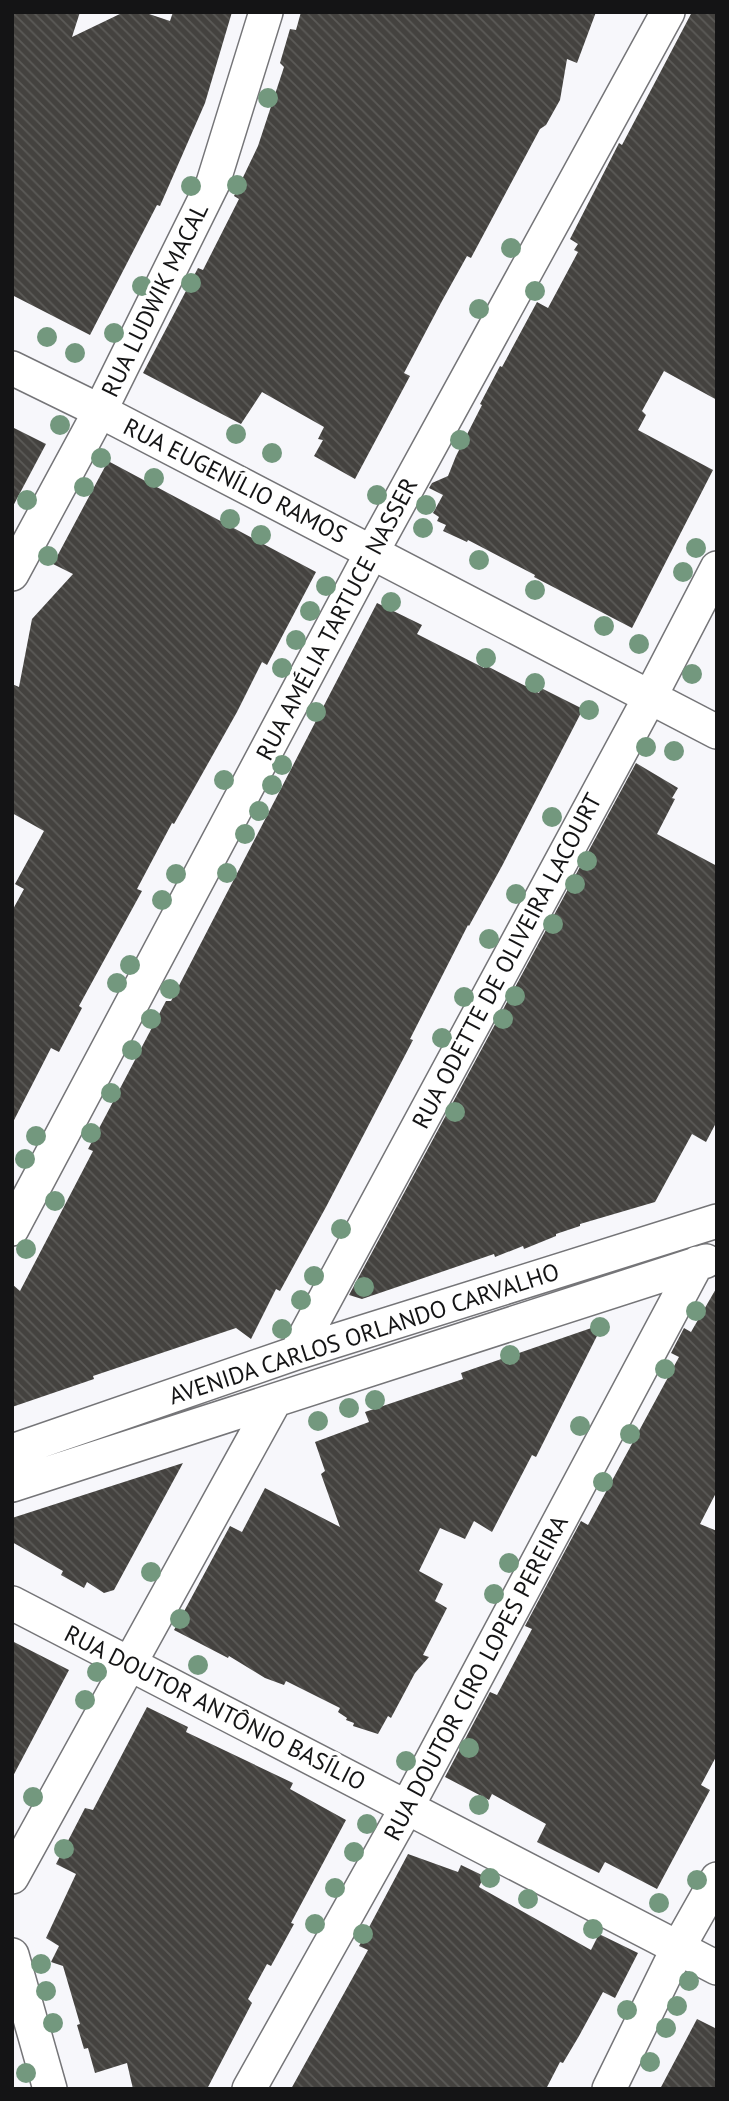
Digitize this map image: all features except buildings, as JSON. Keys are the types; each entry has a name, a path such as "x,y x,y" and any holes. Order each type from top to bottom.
{"street":[{"name":"RUA LUDWIK MACAL","path":"12,574 100,411 213,183 266,12"},
{"name":"RUA AMÉLIA TARTUCE NASSER","path":"12,1229 372,552 668,12"},
{"name":"RUA EUGENÍLIO RAMOS","path":"12,368 100,411 717,732"},
{"name":"RUA ODETTE DE OLIVEIRA LACOURT","path":"296,1353 717,568"},
{"name":"AVENIDA CARLOS ORLANDO CARVALHO","path":"12,1451 296,1353 717,1221"},
{"name":"AVENIDA CARLOS ORLANDO CARVALHO","path":"12,1485 707,1261"},
{"name":"RUA DOUTOR CIRO LOPES PEREIRA","path":"249,2089 707,1261"},
{"path":"12,1877 274,1402"},
{"name":"RUA DOUTOR ANTÔNIO BASÍLIO","path":"12,1604 717,1968"},
{"path":"608,2089 678,1948 717,1879"},
{"path":"12,1955 50,2089"}]}
